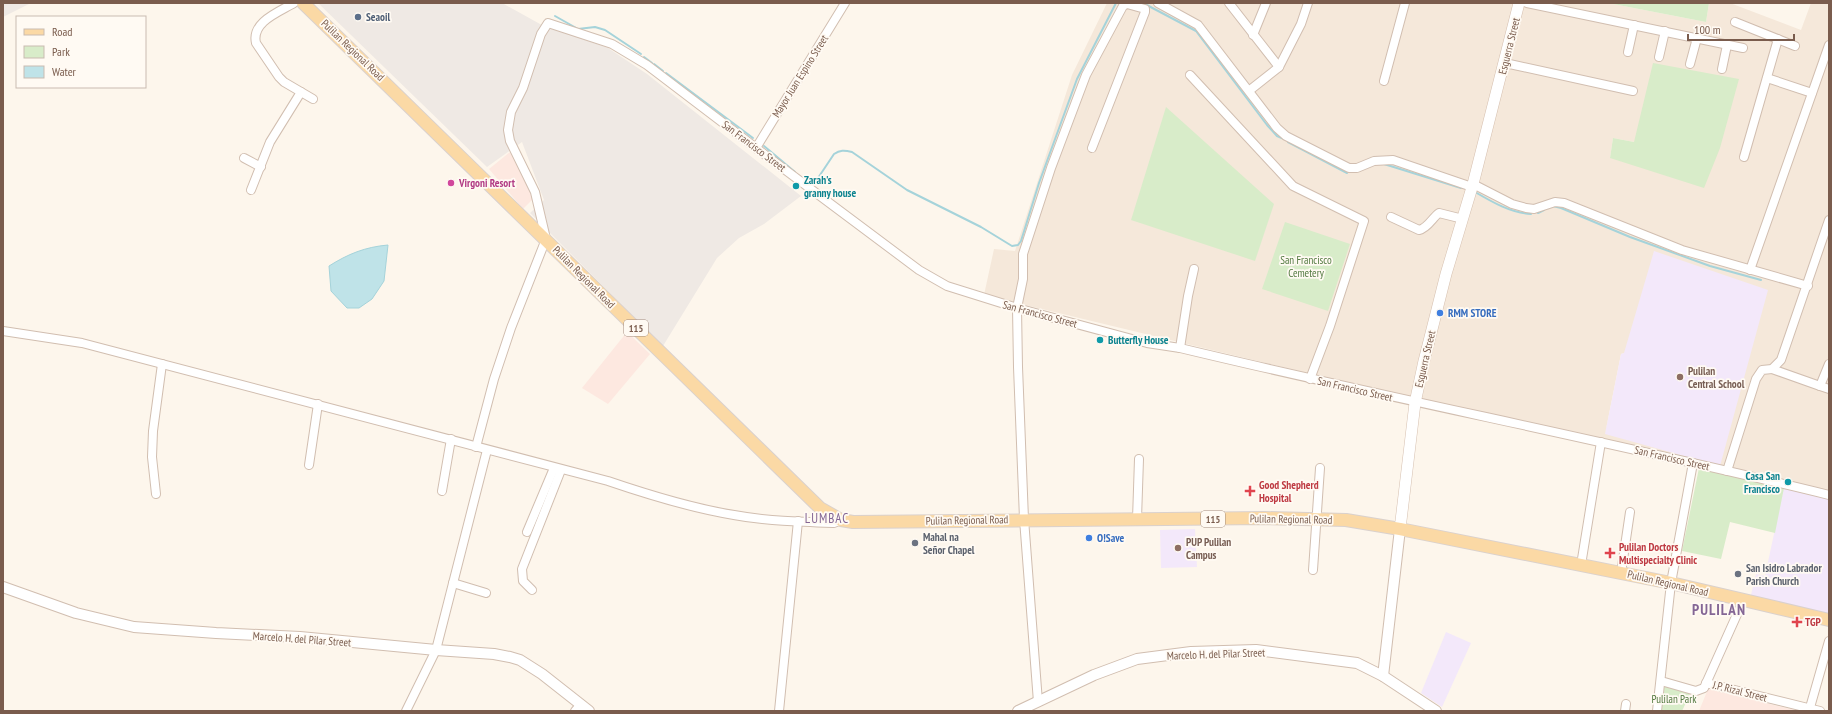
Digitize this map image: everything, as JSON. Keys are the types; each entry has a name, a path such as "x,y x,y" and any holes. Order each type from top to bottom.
{"main road":[{"name":"Pulilan Regional Road","path":"303,3 820,508 841,520 859,522 1024,519 1346,520 1400,529 1671,583 1829,620"},
{"name":"Esguerra Street","path":"1400,529 1415,403 1446,274 1473,186 1519,3"}],"street":[{"path":"294,3 259,26 255,37 256,44 279,77 313,99"},
{"name":"Mayor Juan Espino Street","path":"756,148 845,3"},
{"path":"1158,3 1198,25 1250,90 1281,132 1341,166 1357,168 1374,161 1393,160 1473,186 1512,204 1526,208 1534,209 1555,202 1564,203 1682,250 1808,286"},
{"path":"1229,3 1279,67"},
{"path":"1253,35 1266,3"},
{"path":"1250,90 1279,67 1301,24 1308,3"},
{"path":"1384,81 1405,3"},
{"path":"1527,3 1743,48"},
{"path":"1038,702 1024,519 1017,308 1023,279 1023,254 1051,168 1086,75 1122,5 1132,4 1145,9 1145,12 1092,148"},
{"name":"San Francisco Street","path":"546,239 535,192 510,141 508,130 511,112 523,88 542,34 548,22 612,44 643,63 919,270 947,286 1017,308 1147,343 1180,348 1415,403 1601,442 1829,495"},
{"path":"1735,22 1795,46"},
{"path":"1628,52 1634,25"},
{"path":"1659,57 1665,31"},
{"path":"1690,64 1697,38"},
{"path":"1744,157 1778,39"},
{"path":"1722,69 1727,45"},
{"path":"1750,270 1829,45"},
{"path":"1505,63 1633,91"},
{"path":"1190,75 1293,186 1364,221 1330,326 1310,379"},
{"path":"1767,78 1812,93"},
{"path":"251,190 276,132 290,112 301,92"},
{"path":"244,158 261,167"},
{"path":"1391,217 1420,230 1425,228 1434,216 1439,213 1463,219"},
{"path":"1772,369 1781,360 1808,286 1820,244 1829,220"},
{"path":"476,446 494,379 511,328 546,239"},
{"path":"1180,348 1194,269"},
{"path":"3,331 82,343 608,481 668,501 733,515 834,523 841,520"},
{"path":"156,494 152,457 153,431 162,364"},
{"path":"1820,386 1829,364"},
{"path":"1727,471 1756,379 1762,370 1772,369 1829,389"},
{"path":"309,465 318,404"},
{"path":"442,491 450,439"},
{"path":"1581,565 1601,442"},
{"path":"406,711 436,650 487,450"},
{"path":"1137,519 1139,459"},
{"path":"1657,711 1671,583 1693,463"},
{"path":"1313,570 1320,468"},
{"path":"528,532 558,469"},
{"path":"532,590 523,581 522,569 558,469"},
{"path":"1621,573 1630,512"},
{"path":"779,711 798,521"},
{"name":"Esguerra Street","path":"1383,676 1400,529"},
{"path":"453,583 486,593"},
{"name":"Marcelo H. del Pilar Street","path":"3,587 76,612 134,627 300,637 494,654 520,660 556,684 578,708 589,711"},
{"path":"1661,681 1696,691 1704,688 1743,601"},
{"path":"1809,710 1829,641"},
{"name":"Marcelo H. del Pilar Street","path":"1018,711 1094,675 1137,659 1191,652 1256,650 1357,663 1383,676 1436,711"},
{"name":"J.P. Rizal Street","path":"1706,683 1809,710 1820,711"}],"shaded area":[{"path":"3,3 31,3 3,17"},
{"path":"318,3 502,3 540,24 608,48 647,74 801,196 764,224 739,238 717,258 663,346 530,213 544,200 522,142 487,167"},
{"path":"1107,3 1608,3 1706,22 1709,3 1730,3 1801,30 1811,3 1829,3 1829,499 984,295 994,249 1015,251 1072,75","holes":["1613,138 1634,142 1610,158","1624,353 1605,434 1621,354"]},
{"path":"510,152 534,198 523,209 489,169"},
{"name":"Pulilan Central School","path":"1654,251 1768,290 1720,466 1605,434 1621,354 1624,353"},
{"path":"627,332 650,354 608,404 582,388"},
{"path":"1784,487 1829,499 1828,616 1750,599 1756,574 1765,576"},
{"name":"PUP Pulilan Campus","path":"1195,529 1197,567 1161,568 1160,530"},
{"path":"1446,632 1471,643 1442,707 1421,693"},
{"path":"1708,689 1799,711 1699,711"}],"green space":[{"path":"1608,3 1709,3 1706,22"},
{"path":"1653,63 1739,79 1720,148 1704,188 1610,158 1613,138 1634,142"},
{"path":"1166,107 1274,204 1255,261 1131,220"},
{"name":"San Francisco Cemetery","path":"1285,222 1350,244 1328,311 1262,289"},
{"path":"1699,468 1784,488 1775,533 1730,522 1721,559 1682,551"},
{"name":"Pulilan Park","path":"1662,685 1691,692 1682,711 1660,711"}],"water":[{"path":"388,245 384,281 372,299 359,308 347,308 331,291 329,266 357,252 372,247"}],"waterway":[{"path":"805,180 811,182 818,178 834,154 842,151 852,152 907,190 981,227 1012,246 1018,245 1021,241 1039,183 1077,79 1116,3"},
{"path":"1143,3 1196,31 1267,125 1277,136 1284,139"},
{"path":"555,16 578,29 595,27 605,30 641,54"},
{"path":"644,57 652,63"},
{"path":"654,64 663,71"},
{"path":"666,73 753,138"},
{"path":"1288,142 1347,173"},
{"path":"764,146 795,172"},
{"path":"1384,164 1461,188"},
{"path":"1475,192 1516,212 1531,214"},
{"path":"1553,206 1630,237 1710,266 1761,280"},
{"path":"1538,213 1544,210"}],"place":[{"name":"Seaoil","path":"358,17"},
{"name":"Virgoni Resort","path":"451,183"},
{"name":"Zarah's granny house","path":"796,186"},
{"name":"RMM STORE","path":"1440,313"},
{"name":"Butterfly House","path":"1100,340"},
{"name":"Pulilan Central School","path":"1680,377"},
{"name":"Casa San Francisco","path":"1788,482"},
{"name":"Good Shepherd Hospital","path":"1250,491"},
{"name":"O!Save","path":"1089,538"},
{"name":"Mahal na Señor Chapel","path":"915,543"},
{"name":"PUP Pulilan Campus","path":"1178,548"},
{"name":"Pulilan Doctors Multispecialty Clinic","path":"1610,553"},
{"name":"San Isidro Labrador Parish Church","path":"1738,574"},
{"name":"TGP","path":"1797,622"}],"district":[{"name":"LUMBAC","path":"827,518"},
{"name":"PULILAN","path":"1719,610"}]}
